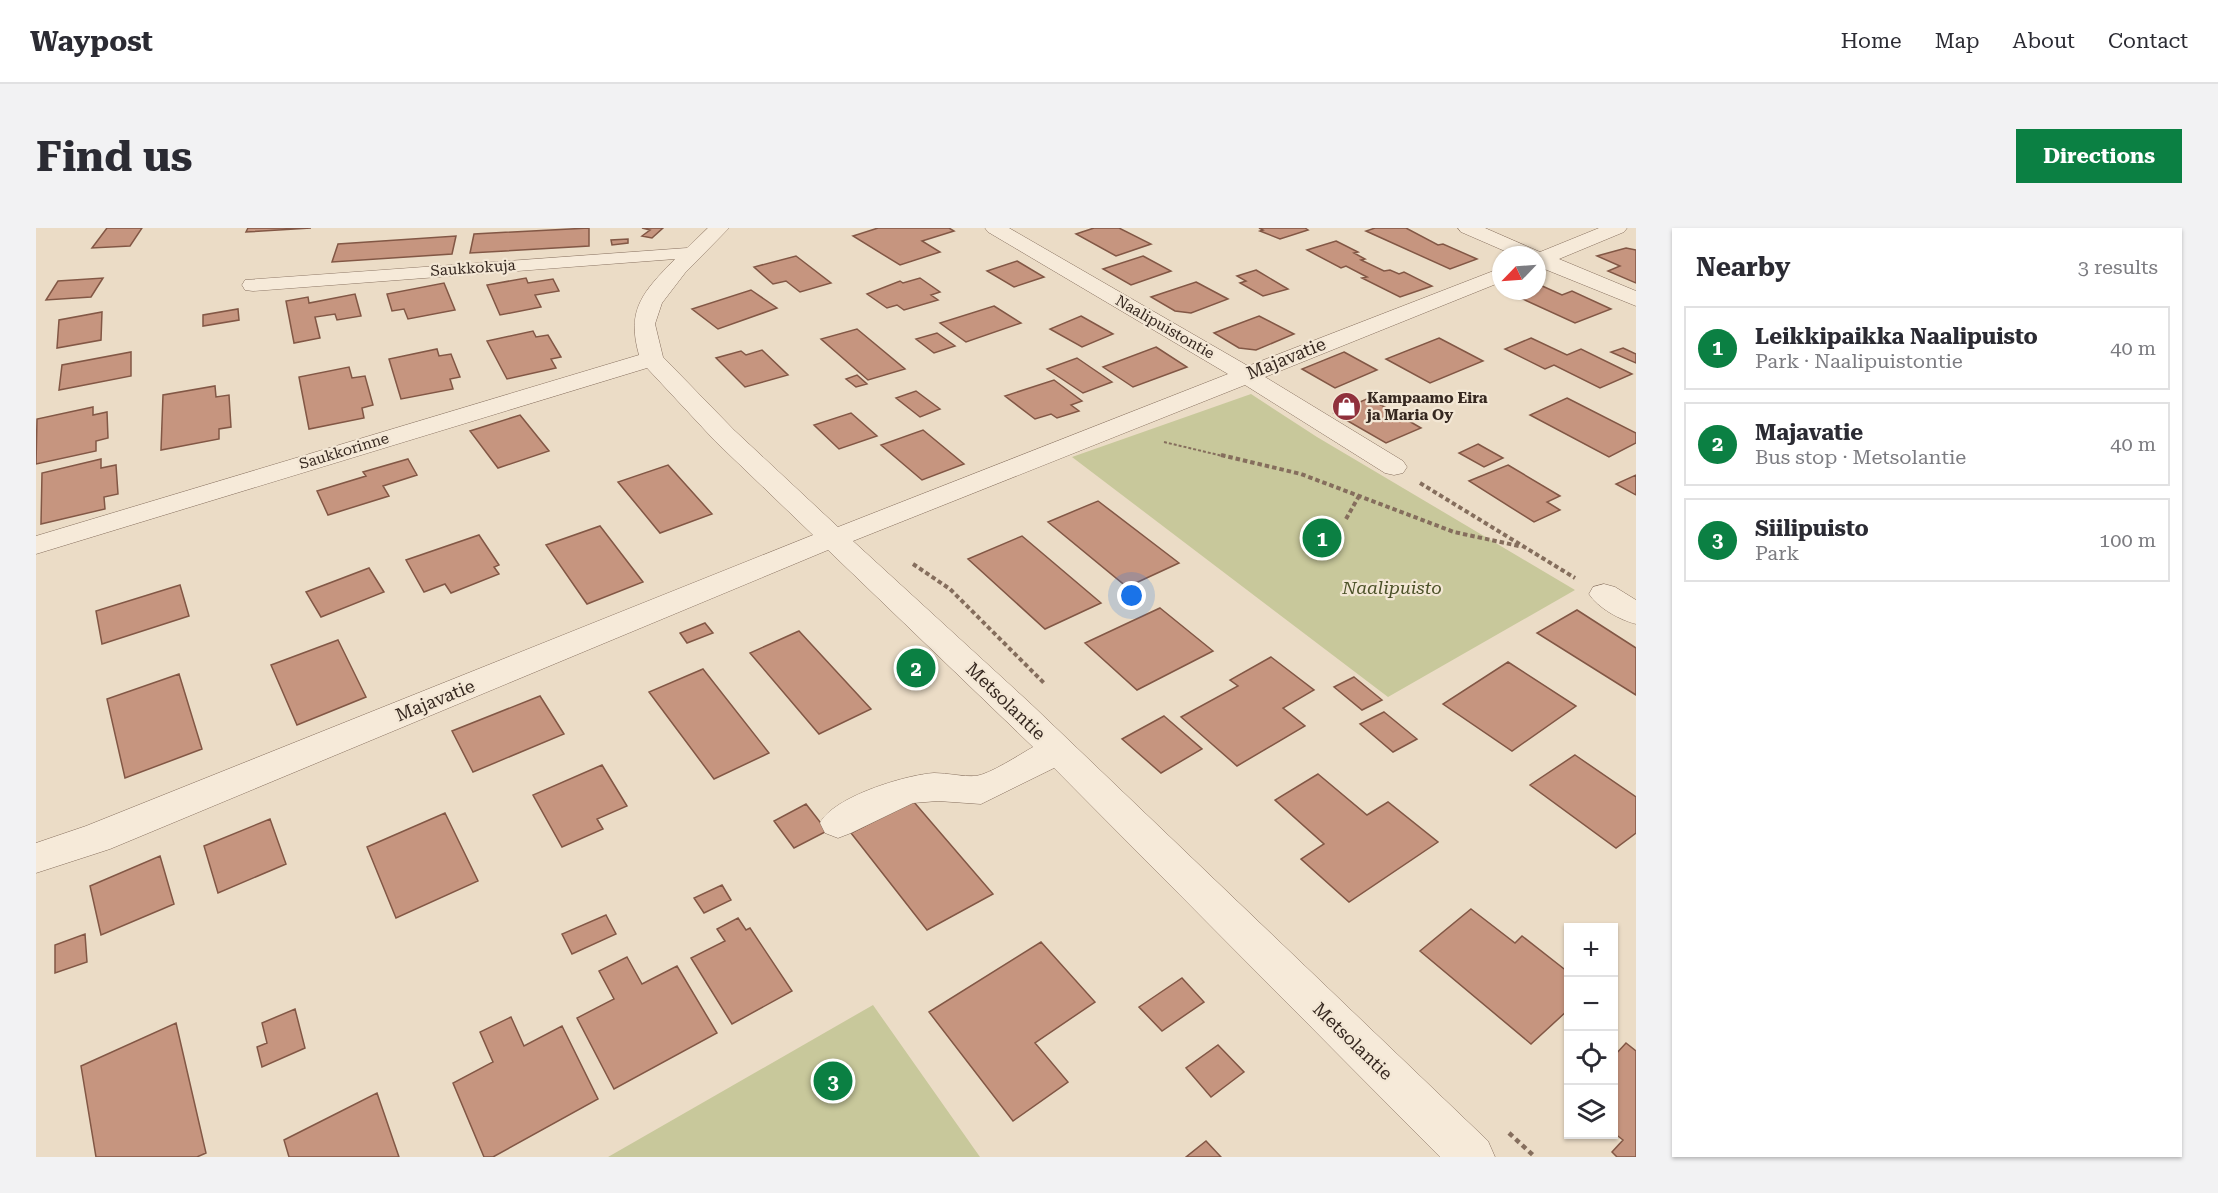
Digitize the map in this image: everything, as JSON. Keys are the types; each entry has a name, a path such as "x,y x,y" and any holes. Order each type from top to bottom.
{"street":[{"name":"Metsolantie","path":"719,228 666,283 646,312 644,330 652,358 790,501 923,621 1472,1157"},
{"name":"Naalipuistontie","path":"995,228 1246,375 1293,414 1394,467"},
{"path":"1468,228 1510,246"},
{"path":"1546,253 1617,228"},
{"name":"Saukkokuja","path":"253,285 693,254"},
{"path":"1546,261 1636,299"},
{"name":"Majavatie","path":"36,858 97,838 831,538 864,528 1492,278"},
{"name":"Saukkorinne","path":"36,545 652,358"},
{"path":"1604,594 1636,614"},
{"path":"838,823 895,794 914,789 981,790 1057,751"}],"path":[{"path":"1118,427 1168,443 1301,474 1454,532 1519,546"},
{"path":"1394,467 1519,546 1604,594"},
{"path":"1346,519 1359,496"}],"green space":[{"name":"Naalipuisto","path":"1251,394 1317,437 1575,590 1388,697 1072,457"},
{"path":"873,1005 980,1157 608,1157"}],"building":[{"path":"107,228 142,228 130,246 92,248"},
{"path":"248,228 311,228 246,232"},
{"path":"589,228 589,246 470,253 474,234"},
{"path":"642,228 663,228 652,238 642,236 650,230"},
{"path":"878,228 949,228 954,231 922,241 940,252 900,265 853,236"},
{"path":"1094,228 1119,228 1151,244 1116,256 1076,234"},
{"path":"1259,228 1305,228 1308,230 1280,239 1260,231 1263,230"},
{"path":"1375,228 1406,228 1438,245 1443,244 1477,259 1450,269 1366,231"},
{"path":"456,236 452,254 332,262 338,244"},
{"path":"628,239 628,243 612,245 611,240"},
{"path":"1336,241 1358,252 1354,253 1365,259 1361,260 1384,271 1390,270 1399,274 1404,272 1432,286 1400,297 1362,278 1367,277 1346,266 1341,268 1307,250"},
{"path":"1626,248 1636,250 1636,283 1608,271 1620,266 1597,256"},
{"path":"796,256 831,283 800,292 786,281 773,284 754,267"},
{"path":"1143,256 1171,271 1131,285 1103,269"},
{"path":"1017,261 1044,277 1014,287 987,271"},
{"path":"1256,270 1288,289 1263,296 1240,283 1246,281 1237,276"},
{"path":"103,278 91,297 46,300 58,281"},
{"path":"526,278 528,283 553,279 559,291 535,295 541,307 500,315 487,285"},
{"path":"920,278 940,292 931,295 938,300 904,310 897,305 887,308 867,294 900,281 903,283"},
{"path":"1196,282 1228,299 1191,313 1175,311 1151,297"},
{"path":"444,283 455,310 408,319 404,309 392,311 387,294"},
{"path":"1546,288 1562,295 1572,291 1611,309 1575,323 1525,300 1546,300"},
{"path":"751,290 777,308 718,329 692,309"},
{"path":"355,294 361,316 337,320 335,314 315,317 320,338 294,343 286,301 308,297 309,303"},
{"path":"994,306 1021,323 966,342 940,323"},
{"path":"238,309 239,320 203,326 203,315"},
{"path":"102,312 101,340 57,348 59,320"},
{"path":"1081,316 1113,334 1082,347 1050,329"},
{"path":"1259,316 1294,334 1256,350 1239,348 1214,333"},
{"path":"857,329 905,369 868,380 821,339"},
{"path":"533,331 536,337 548,335 561,357 551,359 556,368 507,379 487,341"},
{"path":"937,333 955,346 934,353 916,339"},
{"path":"1439,338 1483,361 1430,383 1386,359"},
{"path":"1531,338 1567,355 1581,349 1632,374 1600,388 1554,365 1545,369 1505,349"},
{"path":"1156,347 1187,367 1133,387 1103,367"},
{"path":"1623,348 1636,354 1636,363 1611,352"},
{"path":"437,349 439,356 451,354 460,377 450,379 453,389 401,399 389,359"},
{"path":"762,350 788,375 745,387 716,358 741,351 746,355"},
{"path":"131,352 131,376 59,390 62,365"},
{"path":"1344,352 1377,370 1335,388 1302,369"},
{"path":"1077,358 1112,382 1083,393 1047,369"},
{"path":"349,367 352,378 365,376 373,405 362,408 364,418 309,429 299,377"},
{"path":"857,375 867,384 856,387 846,379"},
{"path":"1054,380 1082,401 1071,405 1079,411 1057,418 1051,414 1035,419 1005,396"},
{"path":"215,386 216,397 229,395 231,427 219,429 219,439 161,450 163,395"},
{"path":"916,391 940,409 920,417 896,398"},
{"path":"1369,398 1421,428 1386,443 1334,413"},
{"path":"1567,398 1636,433 1636,443 1609,457 1530,415"},
{"path":"93,407 93,415 107,412 108,438 96,441 96,451 36,464 37,419"},
{"path":"851,413 877,436 839,449 814,425"},
{"path":"520,415 549,451 498,468 470,431"},
{"path":"923,430 964,464 922,480 881,445"},
{"path":"1478,444 1503,458 1484,467 1459,453"},
{"path":"101,459 101,468 116,465 118,494 104,497 105,509 41,524 42,473"},
{"path":"408,459 417,475 383,486 389,496 328,515 317,491 366,476 363,472"},
{"path":"668,465 712,514 660,533 618,482"},
{"path":"1508,465 1560,496 1547,502 1560,510 1534,522 1469,481"},
{"path":"1636,475 1636,495 1616,484"},
{"path":"1098,501 1179,563 1127,587 1048,522"},
{"path":"600,526 643,582 587,604 546,545"},
{"path":"479,535 499,565 494,567 499,574 451,593 445,584 424,592 406,560"},
{"path":"1022,536 1101,603 1045,629 968,559"},
{"path":"369,568 384,592 321,617 306,592"},
{"path":"180,585 189,616 102,644 96,611"},
{"path":"1160,608 1213,651 1137,690 1085,643"},
{"path":"1577,610 1636,648 1636,695 1537,633"},
{"path":"705,623 713,633 687,643 680,633"},
{"path":"799,631 871,709 819,734 750,653"},
{"path":"338,640 366,697 297,725 271,665"},
{"path":"1271,657 1314,690 1283,708 1305,726 1237,766 1181,717 1238,686 1230,680"},
{"path":"1508,662 1576,706 1512,751 1443,704"},
{"path":"703,669 769,753 714,779 649,692"},
{"path":"179,674 202,749 125,778 107,699"},
{"path":"1354,677 1382,700 1362,710 1334,687"},
{"path":"540,696 564,734 473,772 452,731"},
{"path":"1384,712 1417,739 1393,752 1360,724"},
{"path":"1164,716 1202,749 1161,773 1122,739"},
{"path":"1575,755 1636,797 1636,833 1616,848 1530,785"},
{"path":"602,765 627,806 597,819 603,829 562,847 533,795"},
{"path":"1318,774 1367,815 1388,802 1438,842 1349,902 1301,859 1324,844 1275,800"},
{"path":"913,801 993,894 927,930 851,833"},
{"path":"806,804 827,831 794,848 774,821"},
{"path":"445,813 478,881 396,918 367,847"},
{"path":"270,819 286,864 218,893 204,846"},
{"path":"160,856 174,904 101,935 90,886"},
{"path":"722,885 731,900 704,913 694,898"},
{"path":"1471,909 1515,943 1522,936 1564,969 1564,1014 1531,1044 1420,951"},
{"path":"606,915 616,934 572,954 562,934"},
{"path":"738,918 746,930 750,928 792,991 732,1024 691,958 725,941 717,929"},
{"path":"85,934 87,962 55,973 55,945"},
{"path":"1041,942 1095,1002 1035,1043 1068,1082 1013,1121 929,1012"},
{"path":"627,957 642,984 677,966 717,1033 614,1089 577,1018 614,999 599,971"},
{"path":"1182,978 1204,1002 1162,1031 1139,1007"},
{"path":"295,1009 305,1048 262,1067 257,1047 267,1043 262,1023"},
{"path":"511,1017 524,1046 562,1026 598,1099 493,1157 484,1157 453,1083 493,1062 480,1032"},
{"path":"176,1023 206,1153 197,1157 96,1157 81,1066"},
{"path":"1626,1043 1636,1051 1636,1157 1617,1157 1612,1152 1623,1140 1618,1136 1618,1052"},
{"path":"1218,1045 1244,1072 1211,1097 1186,1068"},
{"path":"377,1093 399,1157 289,1157 284,1140"},
{"path":"1206,1141 1221,1157 1186,1157"}],"place":[{"name":"Kampaamo Eira ja Maria Oy","path":"1346,407"},
{"name":"Leikkipaikka Naalipuisto","path":"1322,538"},
{"name":"Majavatie","path":"916,668"},
{"name":"Siilipuisto","path":"833,1081"}]}
